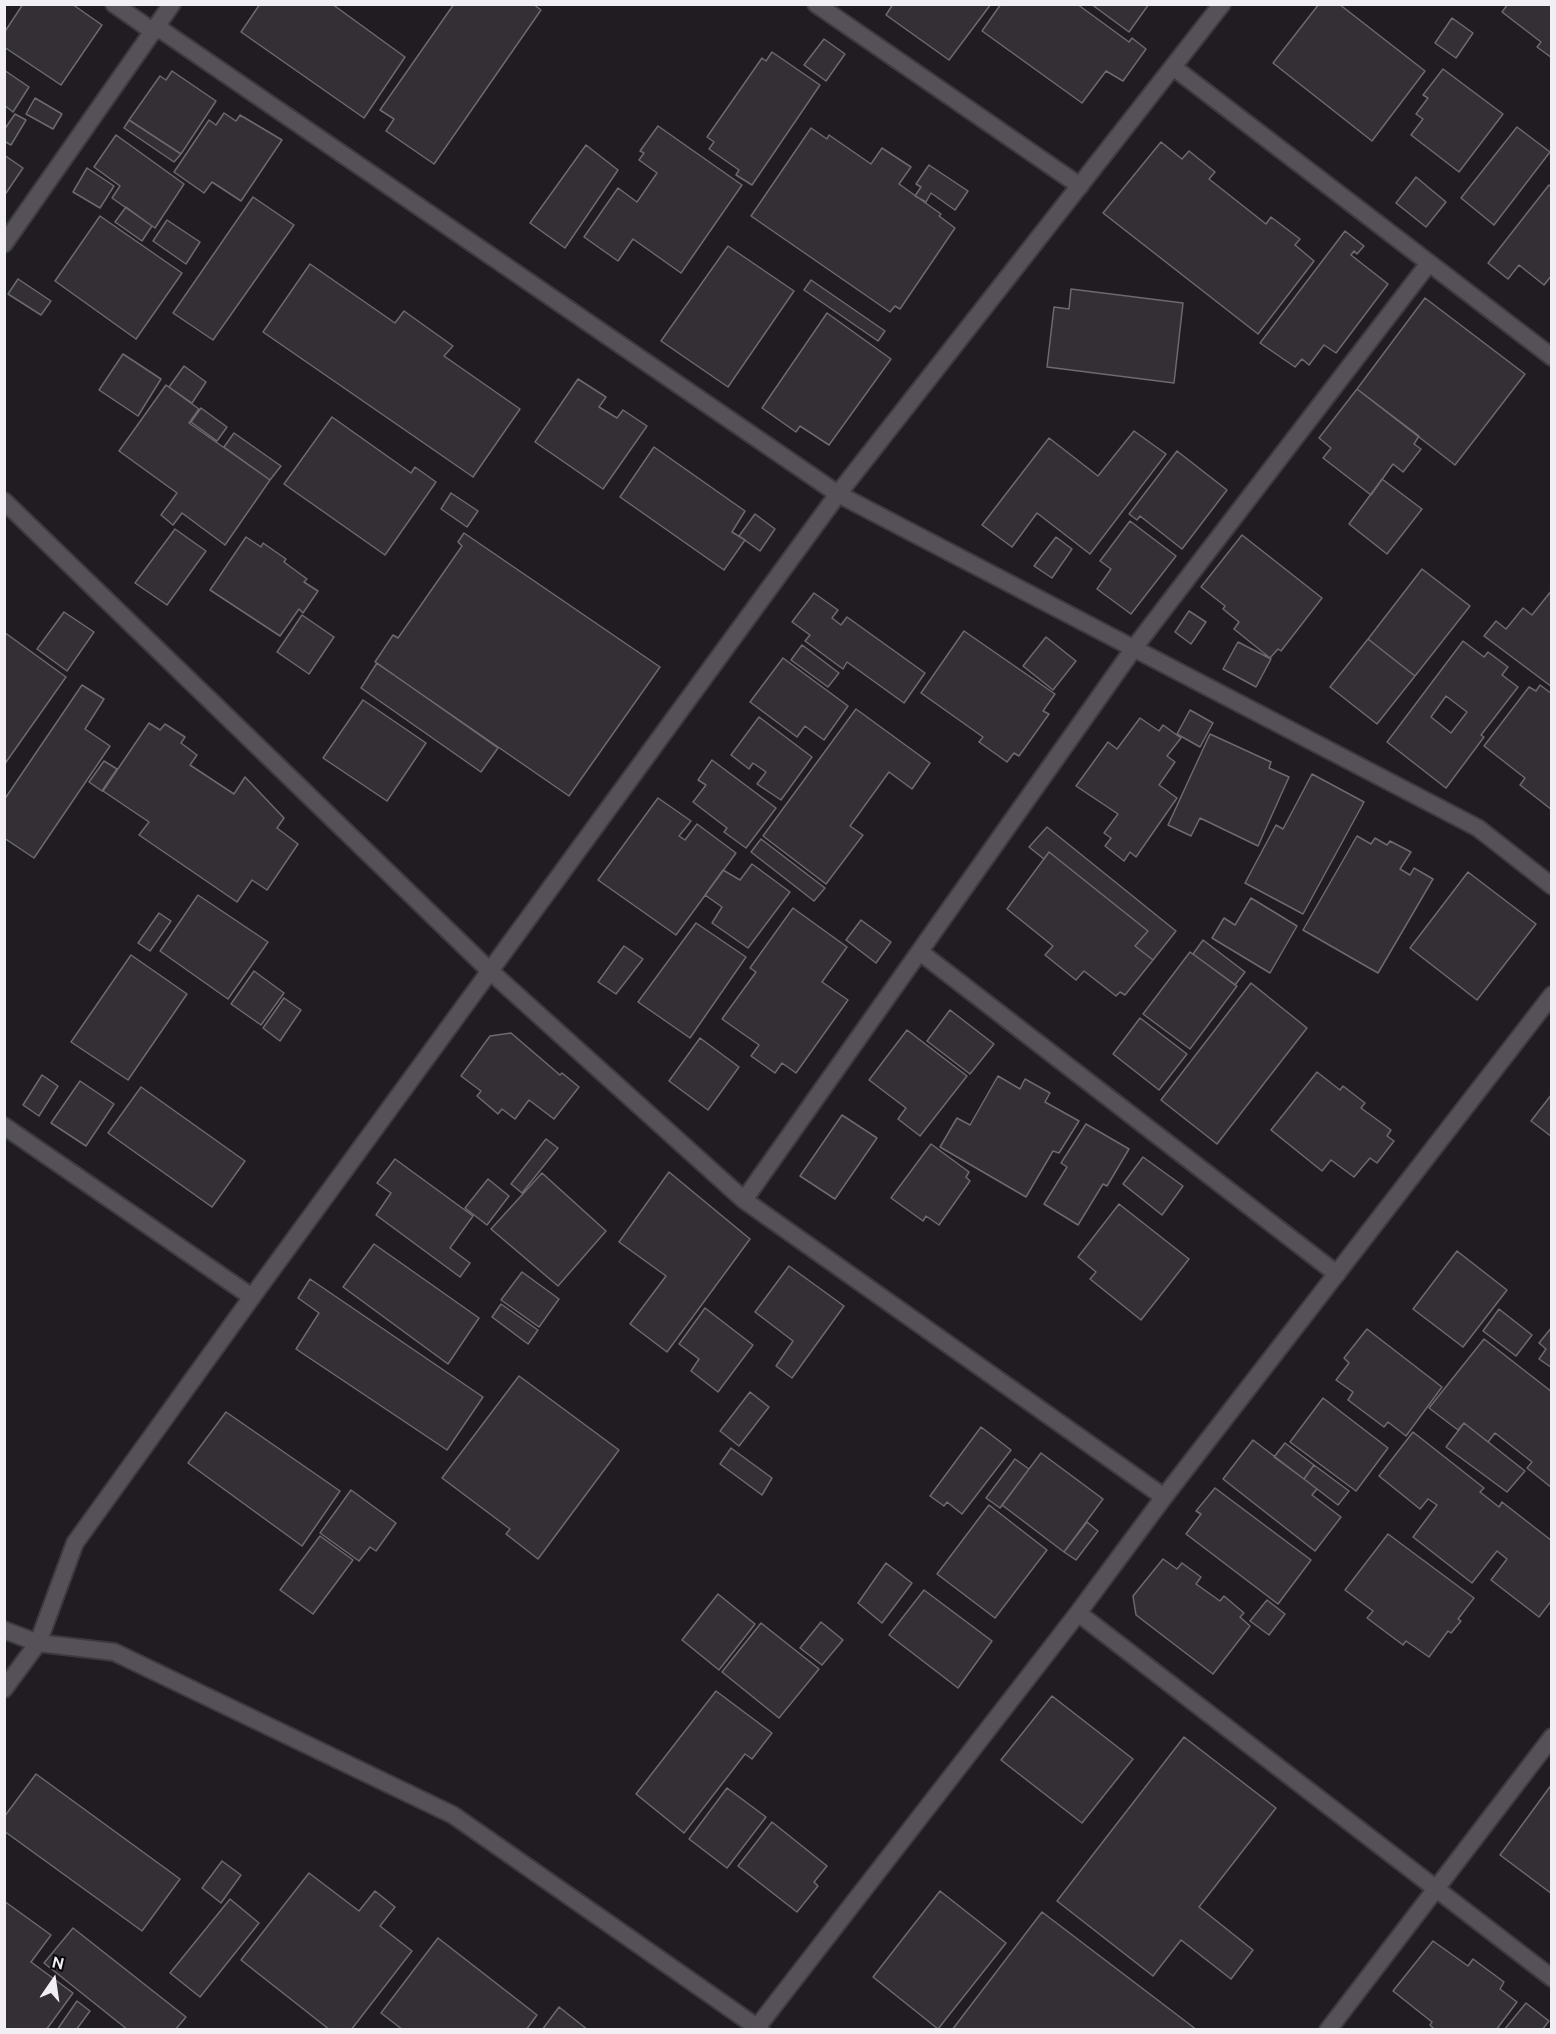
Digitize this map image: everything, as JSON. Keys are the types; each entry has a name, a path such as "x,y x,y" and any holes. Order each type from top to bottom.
{"street":[{"path":"114,4 155,29 838,494 1478,828 1551,886"},
{"path":"4,244 172,4"},
{"path":"816,4 1080,186"},
{"path":"4,1689 38,1643 75,1543 252,1297 838,494 1222,4"},
{"path":"1173,67 1551,357"},
{"path":"744,1200 1134,648 1429,262"},
{"path":"4,501 490,971 744,1200 1164,1497"},
{"path":"920,952 1336,1274"},
{"path":"4,1630 38,1643 114,1652 453,1815 758,2028 1551,995"},
{"path":"4,1126 252,1297"},
{"path":"1078,1614 1551,1978"},
{"path":"1328,2030 1551,1737"}],"building":[{"path":"23,4 72,4 102,25 61,85 4,47 4,33"},
{"path":"260,4 332,4 405,57 364,118 241,32"},
{"path":"454,4 533,4 541,10 434,164 386,131 394,119 380,110"},
{"path":"893,4 991,4 949,60 886,15"},
{"path":"1001,4 1077,4 1129,42 1132,38 1146,49 1123,81 1106,71 1082,103 982,31"},
{"path":"1091,4 1149,4 1129,32"},
{"path":"1319,4 1339,4 1425,71 1372,141 1273,63"},
{"path":"1508,4 1552,4 1552,58 1537,47 1541,42 1502,12"},
{"path":"1452,18 1473,33 1456,58 1435,43"},
{"path":"824,39 845,54 826,81 804,65"},
{"path":"772,52 820,85 752,185 736,175 739,170 709,149 714,142 707,137 762,58 766,61"},
{"path":"1443,69 1503,114 1459,172 1411,135 1423,119 1416,114 1428,98 1423,95"},
{"path":"4,70 29,87 13,112 4,105"},
{"path":"172,71 216,101 181,154 129,120 160,76 166,80"},
{"path":"35,98 62,114 53,129 26,114"},
{"path":"224,113 236,121 240,115 282,140 241,201 212,182 204,193 174,172 209,120 216,125"},
{"path":"15,114 26,120 11,145 4,141 4,130"},
{"path":"129,120 181,154 174,162 124,128"},
{"path":"658,126 742,185 681,273 633,239 618,261 584,237 618,188 637,202 657,173 639,160 644,153 640,151"},
{"path":"1517,127 1550,152 1494,225 1461,198"},
{"path":"811,128 827,139 829,135 871,164 882,148 911,167 899,184 941,214 939,216 955,228 900,309 895,306 890,312 751,216"},
{"path":"116,135 184,184 155,228 112,198 120,186 94,167"},
{"path":"1161,142 1182,159 1189,151 1215,172 1209,179 1266,224 1271,217 1300,239 1295,245 1314,261 1258,334 1103,213"},
{"path":"586,145 618,170 565,248 530,223"},
{"path":"4,155 23,168 4,196"},
{"path":"929,165 968,191 955,210 931,193 926,202 915,196 921,187 916,184"},
{"path":"87,168 114,186 100,208 73,192"},
{"path":"1416,177 1446,202 1426,227 1396,203"},
{"path":"1549,185 1552,187 1552,275 1544,285 1519,265 1508,279 1488,263"},
{"path":"253,197 294,225 213,340 173,313"},
{"path":"126,207 152,226 142,241 115,222"},
{"path":"100,216 182,273 136,339 55,281"},
{"path":"167,220 200,242 186,264 153,241"},
{"path":"1345,231 1364,246 1357,254 1354,251 1351,255 1388,284 1336,353 1324,345 1309,365 1302,359 1295,367 1260,343"},
{"path":"728,246 794,291 728,387 661,341"},
{"path":"310,264 395,323 404,311 453,346 444,356 520,409 473,477 263,332"},
{"path":"18,279 51,301 41,315 8,294"},
{"path":"811,280 885,331 878,341 804,290"},
{"path":"1071,289 1183,303 1174,383 1047,367 1054,307 1069,309"},
{"path":"1425,298 1525,374 1455,465 1357,389"},
{"path":"827,313 891,359 829,445 800,426 796,432 762,408"},
{"path":"123,354 161,379 138,416 99,390"},
{"path":"184,366 206,382 192,403 169,387"},
{"path":"578,379 606,397 599,407 617,418 623,410 647,426 603,489 535,442"},
{"path":"166,385 199,409 189,423 270,480 225,545 182,513 173,525 161,515 177,493 119,451"},
{"path":"1357,389 1419,436 1414,444 1421,449 1403,472 1393,464 1371,495 1323,458 1331,448 1319,438"},
{"path":"201,408 227,427 217,441 191,422"},
{"path":"332,417 411,473 415,467 436,482 385,555 284,484"},
{"path":"1134,431 1166,454 1090,554 1037,513 1012,547 982,525 1049,438 1098,476"},
{"path":"234,433 281,466 270,480 224,447"},
{"path":"654,447 745,511 732,532 745,540 724,570 620,497"},
{"path":"1177,451 1227,490 1182,549 1140,516 1137,520 1129,514"},
{"path":"1382,479 1422,509 1387,554 1349,524"},
{"path":"451,493 478,511 467,527 441,509"},
{"path":"755,514 775,529 760,551 739,536"},
{"path":"1130,521 1176,556 1131,614 1097,589 1111,569 1100,561"},
{"path":"175,529 206,551 167,605 135,583"},
{"path":"464,533 660,667 569,796 375,662 393,635 398,638 462,546 458,542"},
{"path":"1242,535 1322,598 1281,651 1278,649 1270,658 1234,629 1239,622 1223,609 1225,606 1201,587"},
{"path":"246,537 261,547 263,543 286,559 284,562 307,579 304,582 318,591 303,613 299,609 280,636 210,590"},
{"path":"1056,537 1072,549 1052,578 1034,566"},
{"path":"1422,569 1470,606 1415,676 1368,639"},
{"path":"1552,590 1552,687 1484,636 1496,621 1506,629 1523,608 1532,615"},
{"path":"814,593 838,610 832,618 841,625 847,617 925,673 904,703 847,662 843,669 805,641 810,635 792,622"},
{"path":"1189,611 1206,622 1191,644 1175,632"},
{"path":"64,612 94,632 67,671 37,649"},
{"path":"302,615 334,637 309,674 277,652"},
{"path":"964,631 1055,694 1043,711 1049,714 1019,756 1014,753 1007,762 979,742 983,737 921,693"},
{"path":"4,632 66,677 4,765"},
{"path":"1046,637 1076,661 1053,690 1023,666"},
{"path":"1368,639 1415,676 1377,724 1330,687"},
{"path":"1463,641 1484,657 1488,652 1508,667 1502,675 1518,687 1481,735 1484,737 1446,788 1387,742","holes":["1446,696 1467,712 1451,733 1431,717"]},
{"path":"1238,642 1271,659 1256,687 1223,669"},
{"path":"802,645 839,673 828,687 791,660"},
{"path":"783,658 848,706 824,740 805,726 797,737 750,702"},
{"path":"377,663 498,748 481,772 361,688"},
{"path":"82,685 104,699 85,729 110,746 34,858 4,838 4,800"},
{"path":"1540,685 1552,694 1552,810 1520,785 1525,778 1484,746 1529,687 1536,691"},
{"path":"363,700 426,743 387,801 323,758"},
{"path":"856,709 930,763 912,789 889,772 850,826 863,835 826,884 763,836"},
{"path":"1190,710 1213,723 1200,747 1177,734"},
{"path":"759,717 812,757 781,800 757,784 766,772 753,763 749,769 731,755"},
{"path":"1140,718 1159,731 1163,725 1181,738 1167,756 1175,762 1159,785 1177,798 1136,857 1130,852 1124,861 1105,846 1111,838 1104,833 1118,814 1076,786 1108,742 1117,749"},
{"path":"149,723 160,730 165,724 185,737 181,743 197,755 190,765 234,794 245,777 284,818 277,828 298,844 267,890 252,880 237,902 139,835 149,822 103,791"},
{"path":"1210,734 1271,762 1269,768 1289,777 1258,846 1200,818 1191,836 1168,825"},
{"path":"712,760 776,808 746,848 724,832 727,828 693,802 706,785 698,780"},
{"path":"104,761 117,769 102,791 89,782"},
{"path":"1312,774 1364,802 1303,914 1245,883 1276,825 1283,829"},
{"path":"658,798 691,821 679,836 685,840 697,824 736,853 676,935 598,880"},
{"path":"1047,827 1176,931 1153,960 1135,946 1148,931 1049,852 1044,859 1029,847"},
{"path":"1357,836 1371,844 1375,838 1387,845 1390,841 1411,852 1400,869 1410,875 1414,868 1433,879 1378,973 1303,930"},
{"path":"761,839 825,888 814,901 751,852"},
{"path":"1049,852 1148,931 1135,946 1153,960 1125,995 1120,992 1116,996 1084,971 1076,980 1045,955 1053,946 1007,909"},
{"path":"752,864 790,892 748,948 712,923 722,907 705,895 723,870 740,880"},
{"path":"1468,872 1536,924 1477,1000 1410,948"},
{"path":"198,895 268,942 228,999 160,951"},
{"path":"1251,898 1297,926 1270,973 1212,938 1224,918 1235,925"},
{"path":"793,908 847,947 822,982 848,1000 796,1073 782,1063 775,1073 751,1056 759,1045 722,1019 756,972 750,968"},
{"path":"159,913 171,921 150,951 138,943"},
{"path":"861,920 891,942 876,963 846,940"},
{"path":"696,923 746,957 690,1038 638,1002"},
{"path":"1203,940 1245,972 1235,985 1193,954"},
{"path":"624,946 643,959 616,994 598,982"},
{"path":"1190,952 1237,986 1190,1049 1143,1014"},
{"path":"131,955 187,994 128,1080 71,1042"},
{"path":"254,971 284,993 261,1025 231,1004"},
{"path":"1251,983 1307,1028 1217,1144 1161,1100"},
{"path":"284,998 301,1010 280,1041 263,1028"},
{"path":"950,1010 994,1044 970,1074 927,1041"},
{"path":"1140,1018 1187,1054 1159,1090 1113,1054"},
{"path":"907,1030 967,1076 920,1136 898,1119 906,1108 869,1080"},
{"path":"511,1033 560,1075 562,1073 579,1087 554,1119 529,1100 515,1119 502,1109 498,1114 477,1096 481,1091 461,1076 490,1036"},
{"path":"700,1038 739,1067 708,1110 669,1081"},
{"path":"1317,1072 1340,1090 1343,1086 1365,1103 1361,1108 1391,1130 1387,1136 1394,1141 1377,1163 1370,1158 1354,1177 1331,1160 1322,1171 1271,1130"},
{"path":"42,1075 58,1086 39,1116 23,1105"},
{"path":"998,1076 1020,1089 1025,1079 1050,1093 1045,1102 1079,1121 1059,1153 1053,1151 1026,1197 940,1147 957,1118 970,1125"},
{"path":"80,1081 114,1104 86,1146 51,1123"},
{"path":"141,1087 245,1161 212,1207 108,1133"},
{"path":"1552,1094 1552,1137 1531,1121"},
{"path":"842,1115 877,1138 835,1199 800,1176"},
{"path":"1086,1124 1129,1149 1107,1186 1103,1184 1078,1225 1044,1204 1067,1167 1061,1163"},
{"path":"546,1139 558,1148 522,1193 511,1184"},
{"path":"931,1144 969,1172 966,1177 970,1181 939,1225 926,1216 923,1221 891,1198"},
{"path":"1143,1157 1183,1186 1162,1215 1123,1184"},
{"path":"395,1159 473,1216 450,1248 470,1263 460,1277 376,1215 391,1193 377,1183"},
{"path":"669,1172 750,1239 667,1352 630,1324 666,1276 619,1242"},
{"path":"542,1173 606,1231 558,1286 491,1229"},
{"path":"488,1179 509,1196 487,1225 465,1208"},
{"path":"1119,1204 1189,1259 1141,1320 1090,1279 1096,1272 1078,1257"},
{"path":"374,1244 479,1318 448,1364 343,1287"},
{"path":"1457,1251 1507,1290 1463,1347 1413,1309"},
{"path":"789,1266 844,1306 792,1378 776,1366 793,1341 755,1312"},
{"path":"522,1272 559,1299 539,1327 501,1300"},
{"path":"310,1279 483,1397 447,1450 296,1349 319,1313 298,1298"},
{"path":"501,1304 538,1330 528,1344 492,1317"},
{"path":"705,1308 753,1345 718,1392 691,1371 699,1359 679,1344"},
{"path":"1499,1309 1532,1335 1516,1356 1483,1331"},
{"path":"1552,1327 1552,1368 1539,1359 1546,1349 1539,1343"},
{"path":"1367,1329 1442,1387 1406,1436 1388,1422 1384,1427 1348,1400 1353,1392 1336,1380 1349,1363 1344,1358"},
{"path":"1484,1339 1552,1392 1552,1488 1527,1468 1532,1462 1495,1433 1488,1442 1464,1423 1458,1430 1429,1408"},
{"path":"519,1376 619,1450 538,1559 506,1534 510,1529 442,1478"},
{"path":"750,1392 769,1407 739,1446 720,1431"},
{"path":"1323,1398 1388,1448 1356,1491 1290,1442"},
{"path":"226,1412 340,1491 302,1546 188,1463"},
{"path":"1464,1423 1525,1471 1507,1492 1446,1447"},
{"path":"981,1427 1011,1450 962,1514 947,1502 944,1506 930,1496"},
{"path":"1413,1432 1484,1488 1480,1492 1499,1507 1502,1502 1552,1541 1552,1600 1539,1617 1491,1580 1507,1559 1497,1551 1472,1583 1413,1537 1437,1505 1428,1499 1420,1509 1379,1476"},
{"path":"1253,1440 1317,1489 1312,1495 1341,1517 1315,1551 1223,1479"},
{"path":"1285,1443 1314,1465 1304,1479 1274,1457"},
{"path":"731,1448 772,1478 762,1495 720,1464"},
{"path":"1041,1453 1103,1499 1064,1552 1002,1505"},
{"path":"1015,1459 1029,1469 1000,1508 986,1498"},
{"path":"1314,1465 1349,1491 1338,1505 1304,1479"},
{"path":"1215,1488 1311,1560 1278,1604 1186,1534 1201,1514 1196,1511"},
{"path":"351,1490 396,1523 376,1551 370,1547 359,1561 320,1533"},
{"path":"989,1505 1047,1550 995,1618 937,1574"},
{"path":"1087,1522 1098,1531 1076,1560 1064,1552"},
{"path":"1388,1534 1474,1598 1458,1619 1461,1621 1451,1633 1448,1631 1429,1657 1406,1641 1403,1645 1367,1618 1373,1611 1345,1590"},
{"path":"320,1536 353,1560 313,1614 280,1590"},
{"path":"1163,1559 1177,1569 1182,1563 1201,1577 1196,1584 1220,1601 1224,1596 1244,1613 1240,1617 1250,1626 1213,1674 1136,1615 1133,1596"},
{"path":"886,1563 912,1583 882,1623 858,1603"},
{"path":"924,1590 992,1641 958,1688 889,1635"},
{"path":"718,1594 755,1624 719,1670 682,1640"},
{"path":"1267,1600 1285,1614 1269,1635 1250,1621"},
{"path":"821,1622 843,1640 822,1665 800,1648"},
{"path":"761,1623 819,1669 779,1718 722,1672"},
{"path":"716,1691 772,1733 752,1759 745,1754 684,1833 636,1794"},
{"path":"1052,1696 1133,1759 1082,1823 1001,1760"},
{"path":"1184,1737 1276,1808 1199,1907 1253,1950 1231,1979 1181,1940 1153,1976 1057,1901"},
{"path":"36,1774 180,1879 142,1931 4,1831 4,1817"},
{"path":"1552,1784 1552,1894 1500,1855"},
{"path":"727,1788 766,1817 727,1868 689,1839"},
{"path":"772,1822 827,1866 814,1882 818,1886 797,1912 738,1866"},
{"path":"222,1861 241,1875 221,1903 202,1888"},
{"path":"309,1873 359,1911 375,1891 395,1907 380,1926 412,1951 351,2030 330,2030 241,1960"},
{"path":"940,1891 1006,1943 938,2029 873,1977"},
{"path":"230,1899 259,1923 200,1997 170,1973"},
{"path":"4,1901 51,1935 31,1962 73,1993 46,2030 4,2030"},
{"path":"1042,1912 1197,2030 952,2030"},
{"path":"73,1928 186,2017 175,2030 128,2030 44,1963"},
{"path":"438,1938 537,2015 526,2030 403,2030 381,2013"},
{"path":"1433,1941 1468,1966 1473,1959 1504,1982 1500,1989 1517,2002 1496,2030 1435,2030 1430,2025 1432,2022 1393,1991"},
{"path":"77,2001 90,2011 76,2030 57,2030"},
{"path":"1526,2003 1549,2021 1542,2030 1504,2030"},
{"path":"559,2007 588,2030 542,2030"}]}
